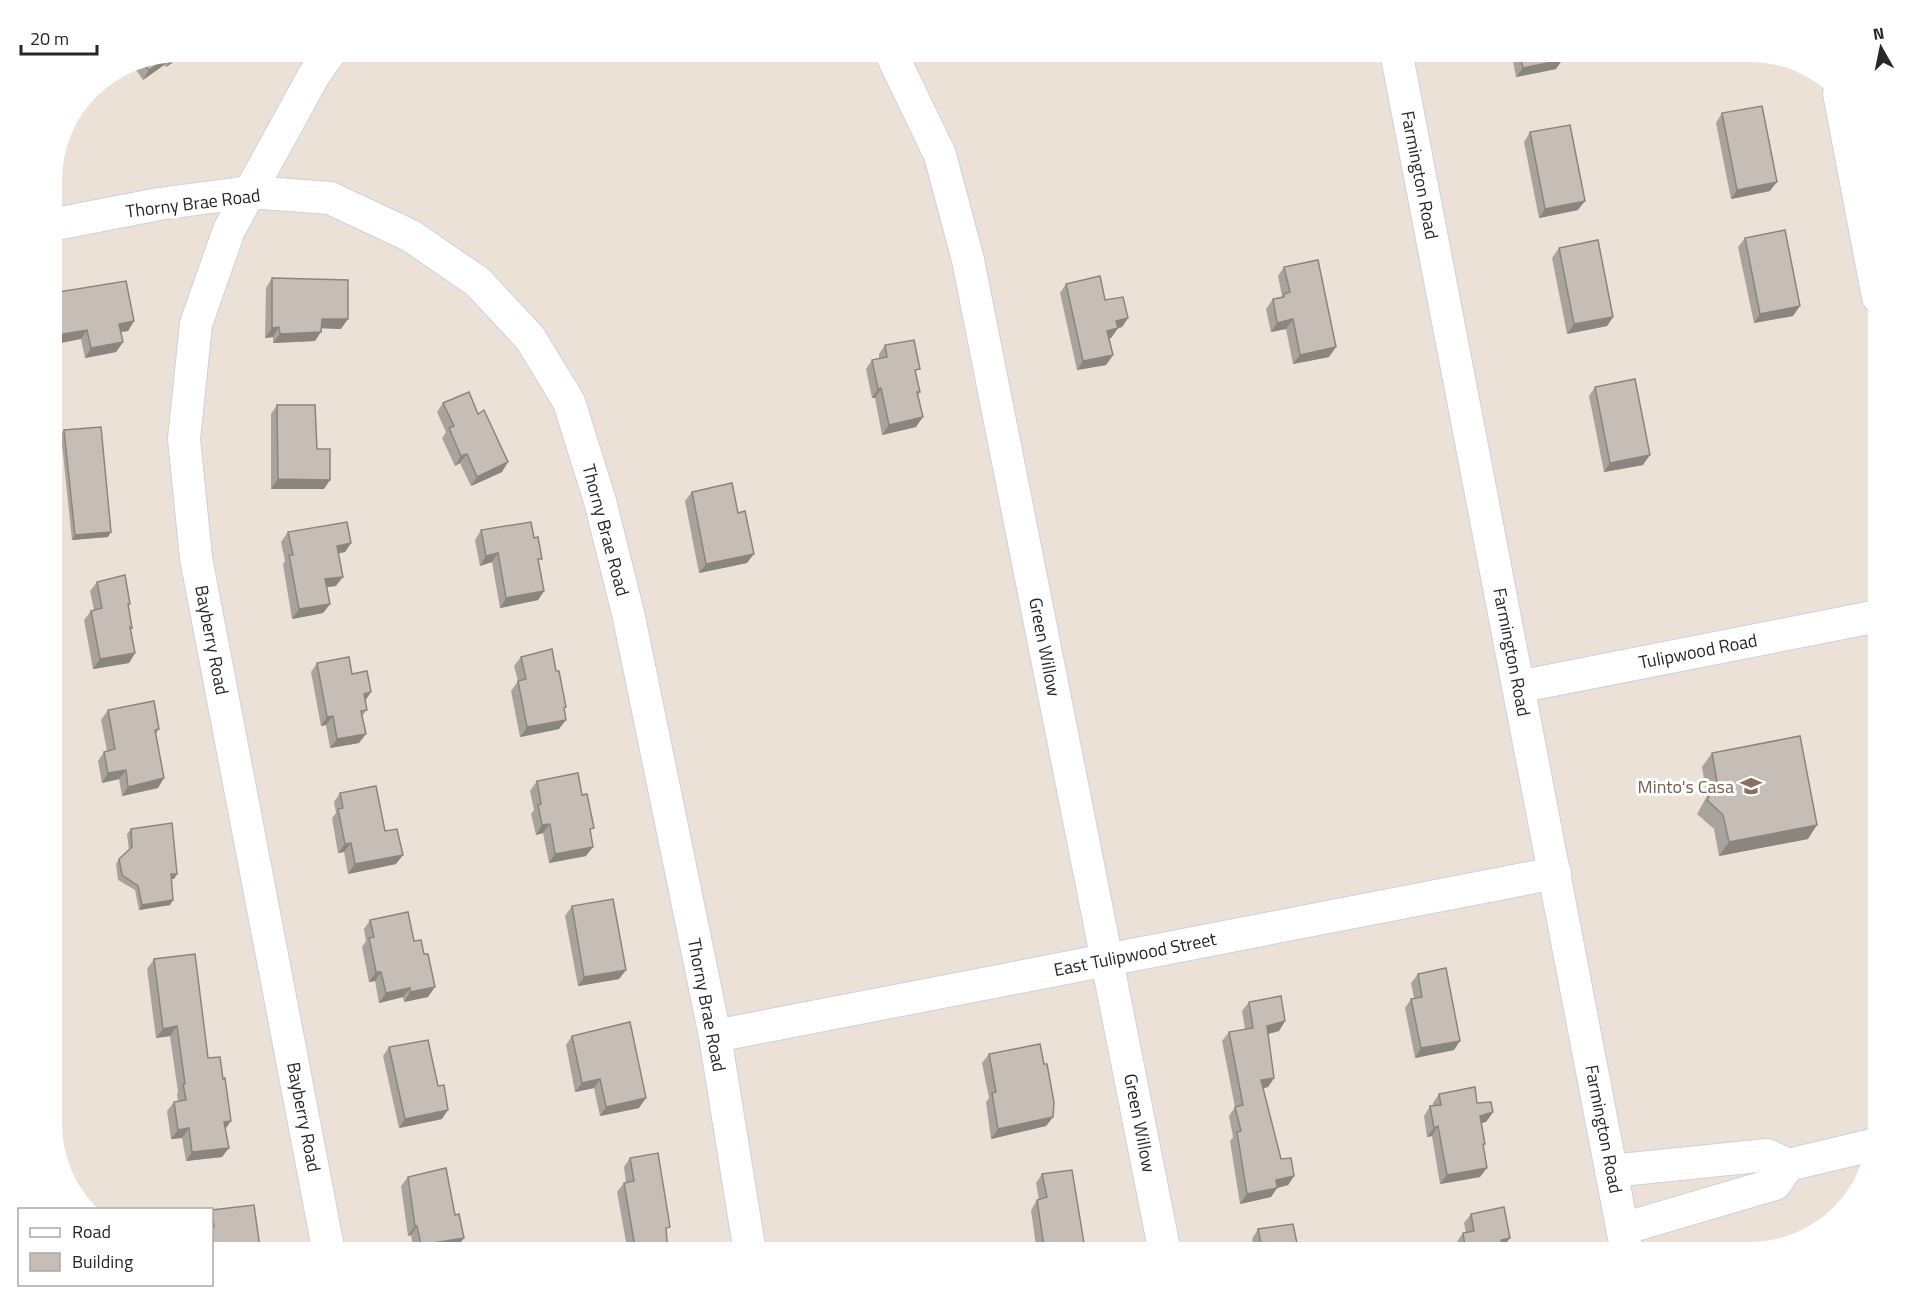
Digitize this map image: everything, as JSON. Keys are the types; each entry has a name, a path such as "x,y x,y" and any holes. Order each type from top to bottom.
{"street":[{"name":"Bayberry Road","path":"323,62 229,230 196,324 184,440 196,558 327,1242"},
{"name":"Green Willow","path":"895,62 940,155 968,260 1163,1242"},
{"name":"Farmington Road","path":"1398,62 1625,1241"},
{"path":"1842,106 1868,245"},
{"name":"Thorny Brae Road","path":"62,223 159,204 249,192 330,198 411,236 478,282 530,338 569,402 600,501 628,613 715,1036 748,1242"},
{"name":"Tulipwood Road","path":"1518,687 1868,618"},
{"name":"East Tulipwood Street","path":"715,1036 1555,873"},
{"path":"1611,1171 1767,1155 1788,1165 1865,1147"},
{"path":"1625,1241 1775,1184 1788,1165"}],"building":[{"path":"1522,62 1552,62 1523,68"},
{"path":"158,64 149,70 147,67"},
{"path":"1762,106 1777,182 1737,190 1722,113"},
{"path":"1570,125 1585,201 1545,209 1530,132"},
{"path":"1785,230 1800,306 1760,314 1745,238"},
{"path":"1598,240 1613,317 1574,324 1559,248"},
{"path":"1318,260 1336,347 1300,355 1293,319 1277,323 1273,299 1284,297 1284,294 1290,292 1284,267"},
{"path":"1100,276 1105,300 1123,297 1128,318 1116,321 1118,328 1107,331 1113,355 1083,361 1066,284"},
{"path":"272,278 348,280 348,319 322,319 321,332 280,334 279,327 272,328"},
{"path":"126,281 134,321 119,324 123,342 91,348 87,330 62,334 62,291"},
{"path":"914,340 920,369 915,370 920,392 917,392 923,417 889,425 872,360 887,357 885,345"},
{"path":"1635,379 1650,455 1610,463 1595,387"},
{"path":"469,392 478,414 484,410 508,462 477,477 467,454 461,456 449,428 454,426 443,403"},
{"path":"277,405 315,405 317,449 330,449 330,480 278,479"},
{"path":"101,427 111,532 75,535 64,430"},
{"path":"732,483 738,513 745,511 754,554 706,564 692,492"},
{"path":"347,522 351,543 337,546 343,577 325,579 330,604 299,609 289,555 293,555 288,532"},
{"path":"531,522 534,538 538,537 542,559 538,559 544,591 506,598 498,553 486,556 481,530"},
{"path":"125,575 135,653 100,659 91,611 102,608 97,582"},
{"path":"552,649 556,671 559,671 566,707 564,708 566,720 527,727 518,681 526,679 521,657"},
{"path":"349,657 352,674 367,671 371,692 364,694 367,710 361,711 366,734 337,739 333,716 327,717 317,663"},
{"path":"154,701 159,729 155,730 164,778 128,787 126,770 108,773 104,752 115,749 108,710"},
{"name":"Minto's Casa","path":"1800,736 1817,825 1729,842 1723,815 1707,800 1717,782 1712,753"},
{"path":"578,773 582,795 587,794 594,828 590,829 593,847 555,854 550,824 542,825 537,781"},
{"path":"376,786 385,831 397,829 403,855 355,864 351,843 345,844 338,809 343,808 340,793"},
{"path":"172,823 177,874 171,874 173,900 142,905 138,886 122,875 119,859 132,847 131,829"},
{"path":"613,899 626,970 584,977 572,906"},
{"path":"408,912 414,941 421,940 424,954 428,954 435,987 410,992 410,988 386,993 381,972 376,972 369,938 374,937 370,920"},
{"path":"195,954 208,1058 220,1057 231,1121 224,1122 229,1148 192,1152 189,1128 178,1130 174,1102 186,1100 177,1026 163,1029 154,959"},
{"path":"1446,968 1460,1041 1421,1048 1411,999 1422,997 1418,974"},
{"path":"1281,996 1285,1021 1267,1026 1274,1078 1261,1080 1281,1159 1291,1158 1294,1176 1276,1180 1277,1188 1247,1194 1237,1132 1241,1131 1235,1107 1243,1105 1229,1032 1253,1028 1249,1002"},
{"path":"630,1022 646,1098 606,1107 600,1079 582,1083 572,1036"},
{"path":"428,1040 438,1086 444,1085 448,1110 405,1119 389,1047"},
{"path":"1040,1044 1044,1064 1047,1064 1054,1102 1053,1117 998,1129 992,1093 996,1092 989,1054"},
{"path":"1475,1087 1477,1103 1491,1102 1493,1112 1480,1116 1487,1168 1447,1175 1438,1126 1434,1128 1430,1106 1441,1105 1439,1094"},
{"path":"658,1153 670,1227 666,1228 667,1242 634,1242 624,1183 634,1181 630,1158"},
{"path":"446,1168 455,1215 459,1214 464,1238 420,1242 417,1226 415,1226 408,1177"},
{"path":"1072,1170 1084,1242 1043,1242 1037,1200 1047,1197 1042,1174"},
{"path":"254,1205 259,1242 213,1242 213,1210"},
{"path":"1504,1207 1510,1238 1501,1240 1501,1242 1464,1242 1463,1233 1474,1231 1471,1214"},
{"path":"1293,1224 1297,1242 1261,1242 1258,1229"}],"place":[{"name":"Minto's Casa","path":"1751,786"}]}
